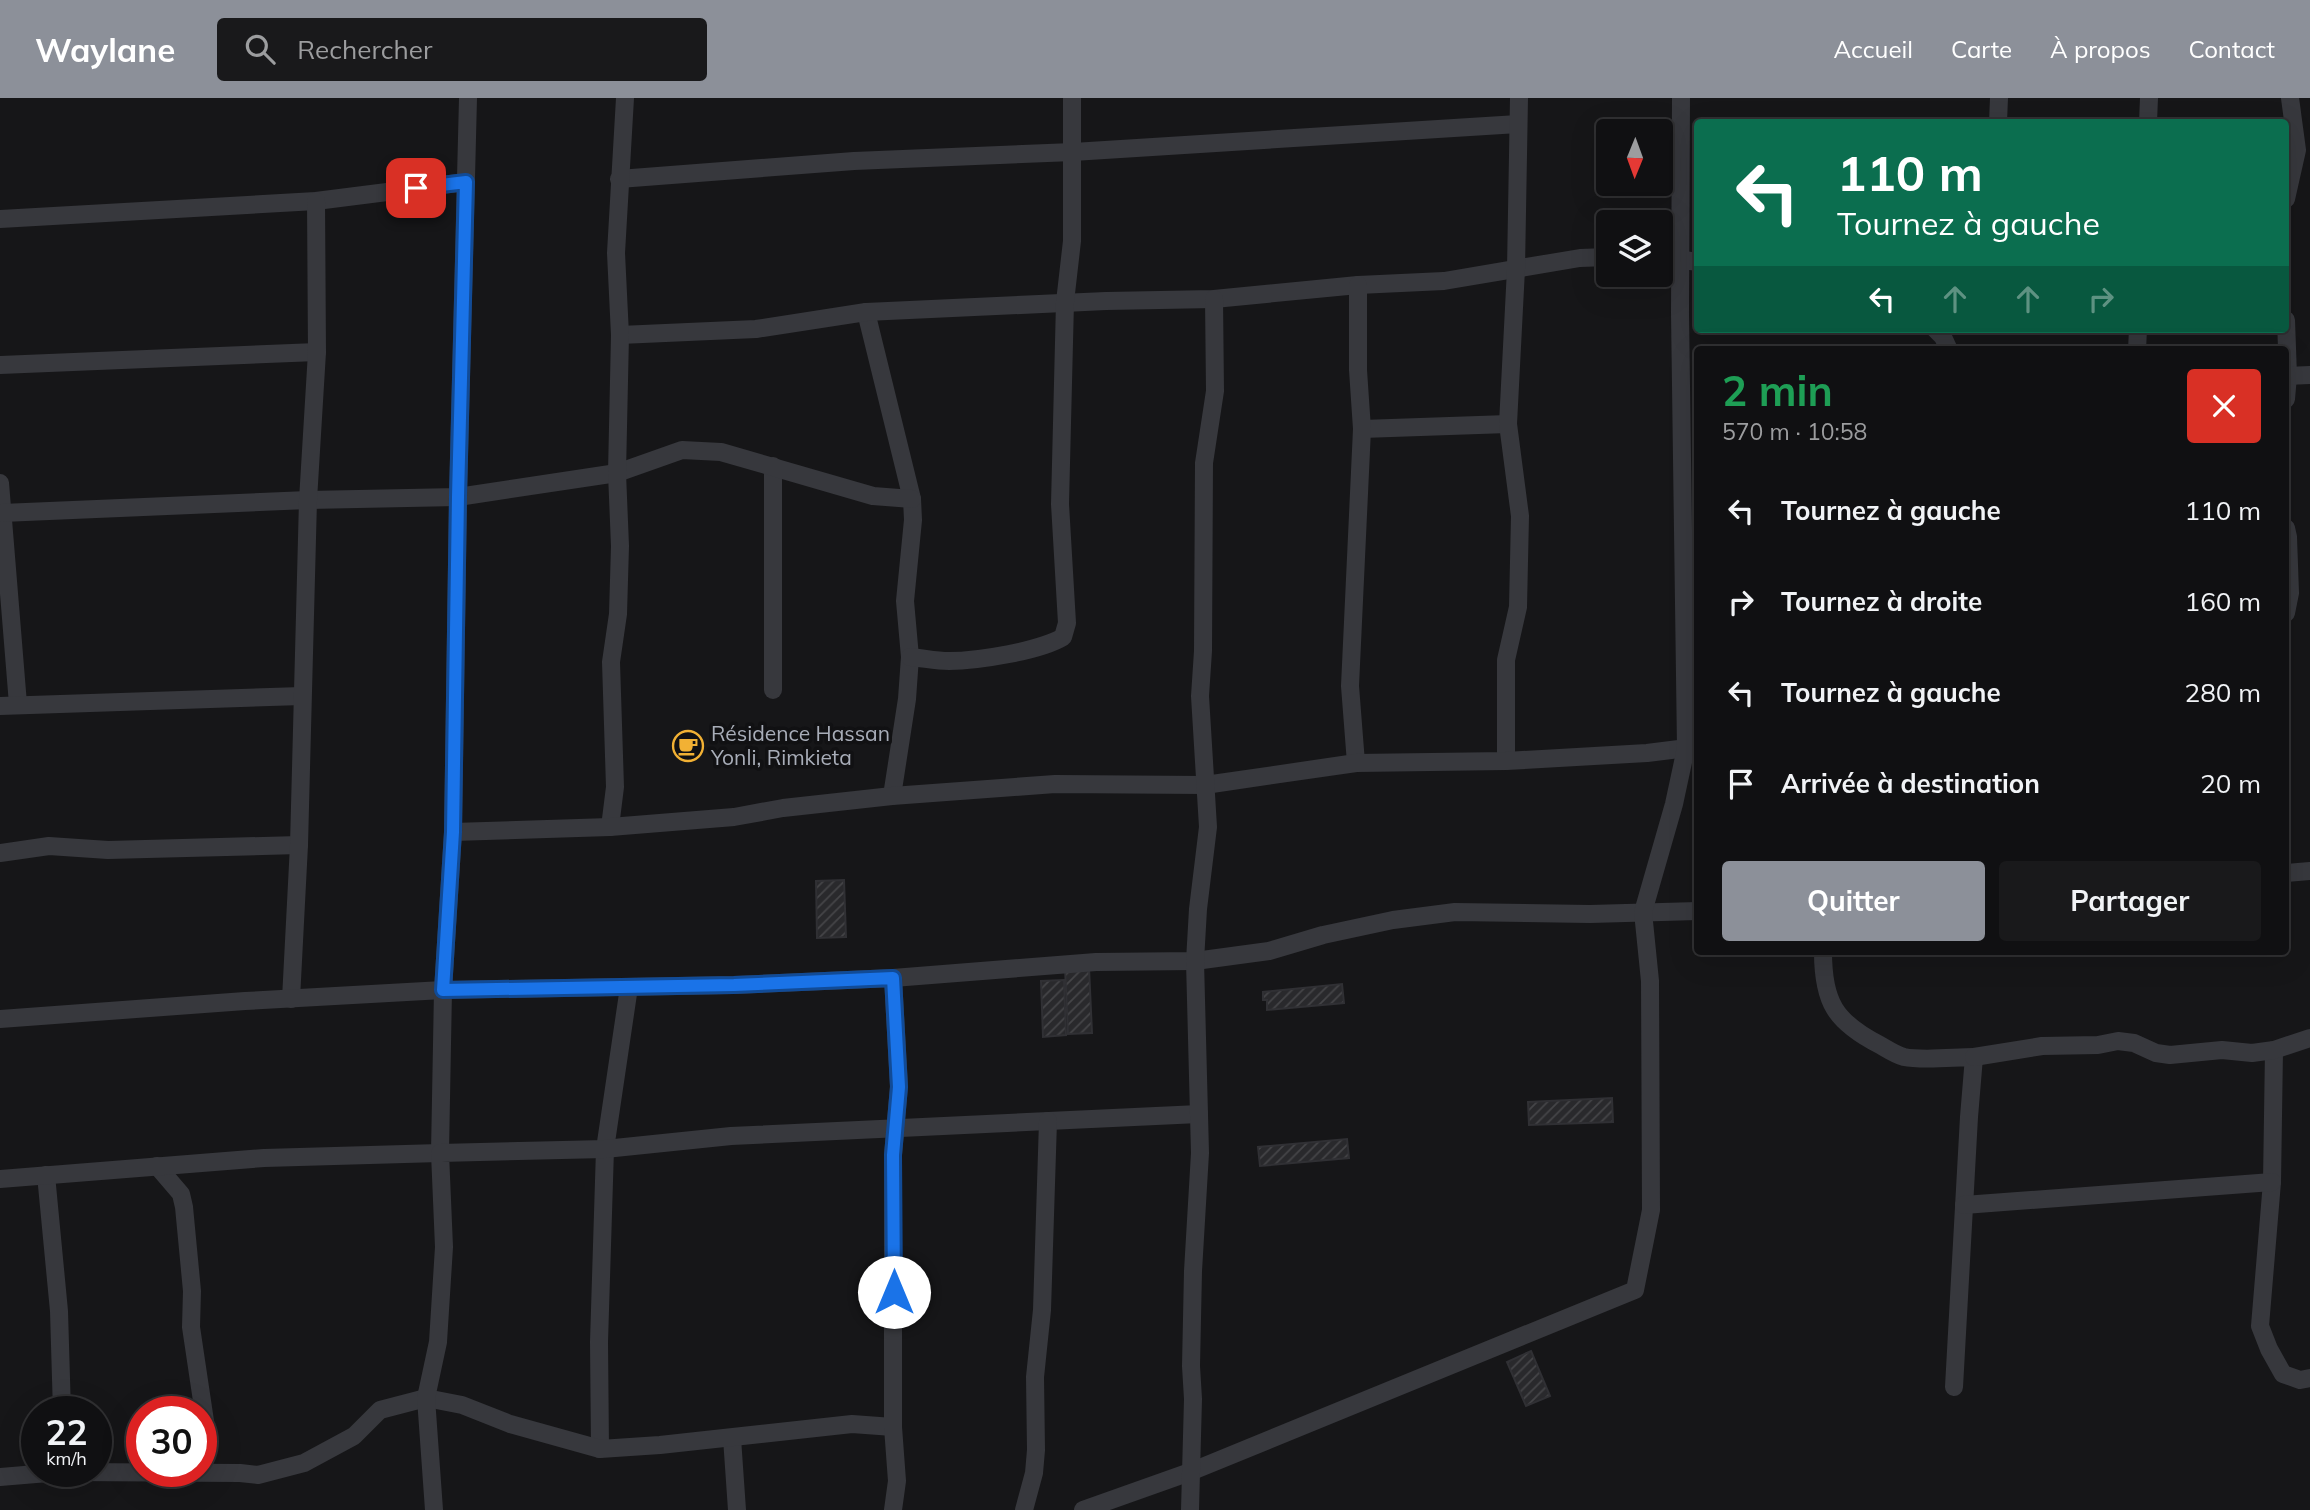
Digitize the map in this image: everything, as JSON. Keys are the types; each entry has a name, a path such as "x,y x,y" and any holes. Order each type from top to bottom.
{"street":[{"path":"434,1510 426,1398 438,1342 443,1260 440,1153 443,990 453,832 468,98"},
{"path":"610,827 615,787 615,739 610,686 618,614 620,546 617,473 620,335 616,253 625,98"},
{"path":"910,657 949,661 995,656 1053,643 1063,637 1067,623 1060,504 1065,302 1072,241 1072,98"},
{"path":"1506,761 1506,660 1518,607 1520,516 1508,424 1516,269 1519,98"},
{"path":"1083,1510 1190,1472 1635,1290 1651,1210 1650,981 1643,912 1692,748 1689,261 1681,98"},
{"path":"1998,119 1999,98"},
{"path":"2148,119 2149,98"},
{"path":"2289,186 2297,150 2290,98"},
{"path":"619,179 853,161 1073,152 1518,124"},
{"path":"0,219 316,201 466,182"},
{"path":"291,999 317,352 316,201"},
{"path":"620,335 755,329 866,312 1065,302 1214,299 1358,285 1444,281 1596,257"},
{"path":"1356,763 1350,686 1362,429 1358,370 1358,285"},
{"path":"1190,1510 1194,1399 1191,1366 1193,1271 1200,1153 1195,961 1208,827 1200,696 1205,463 1215,391 1214,299"},
{"path":"866,312 912,499 913,520 905,601 910,657 907,699 892,796"},
{"path":"0,365 317,352"},
{"path":"2289,376 2310,375"},
{"path":"1362,429 1508,424"},
{"path":"2,513 309,500 458,497 617,473 681,450 721,452 873,496 912,499"},
{"path":"773,466 773,690"},
{"path":"0,483 19,704"},
{"path":"2289,565 2289,598"},
{"path":"0,706 302,696"},
{"path":"453,832 610,827 734,817 783,808 892,796 1055,784 1205,785 1356,763 1506,761 1692,748"},
{"path":"0,853 49,846 108,850 299,845"},
{"path":"2289,873 2310,871"},
{"path":"0,1019 443,990 893,978 1096,962 1195,961 1269,951 1323,935 1393,920 1455,912 1590,914 1694,911"},
{"path":"1823,955 1827,998 1842,1020 1862,1036 1903,1057 1974,1057 2042,1046 2098,1045 2119,1041 2170,1055 2222,1050 2252,1054 2310,1038"},
{"path":"893,978 899,1087 894,1128 893,1427 897,1481 893,1510"},
{"path":"600,1449 599,1342 605,1149 629,987"},
{"path":"2274,1050 2272,1182 2260,1326 2283,1374 2300,1380 2310,1378"},
{"path":"1954,1387 1974,1057"},
{"path":"0,1179 264,1158 605,1149 730,1136 797,1135 1199,1114"},
{"path":"1024,1510 1034,1473 1036,1450 1035,1377 1042,1310 1048,1121"},
{"path":"157,1166 181,1194 184,1207 192,1291 191,1327 201,1396"},
{"path":"46,1175 60,1311 62,1396"},
{"path":"1964,1205 2272,1182"},
{"path":"217,1473 258,1475 304,1463 354,1436 380,1410 426,1398 462,1405 510,1424 600,1449 852,1424 893,1427"},
{"path":"732,1438 737,1510"},
{"path":"0,1477 21,1475"}],"building":[{"path":"844,880 846,937 817,938 816,881"},
{"path":"1089,967 1092,1033 1068,1034 1065,968"},
{"path":"1064,980 1066,1035 1043,1037 1041,981"},
{"path":"1342,984 1344,1003 1267,1010 1267,1000 1263,1000 1263,992"},
{"path":"1612,1098 1613,1122 1529,1125 1528,1102"},
{"path":"1347,1139 1349,1158 1260,1166 1258,1147"},
{"path":"1531,1351 1550,1396 1526,1406 1507,1362"}],"place":[{"name":"Résidence Hassan Yonli, Rimkieta","path":"688,746"}],"route":[{"path":"416,188 466,182 453,832 443,990 734,985 893,978 899,1087 893,1155 894,1292"}]}
